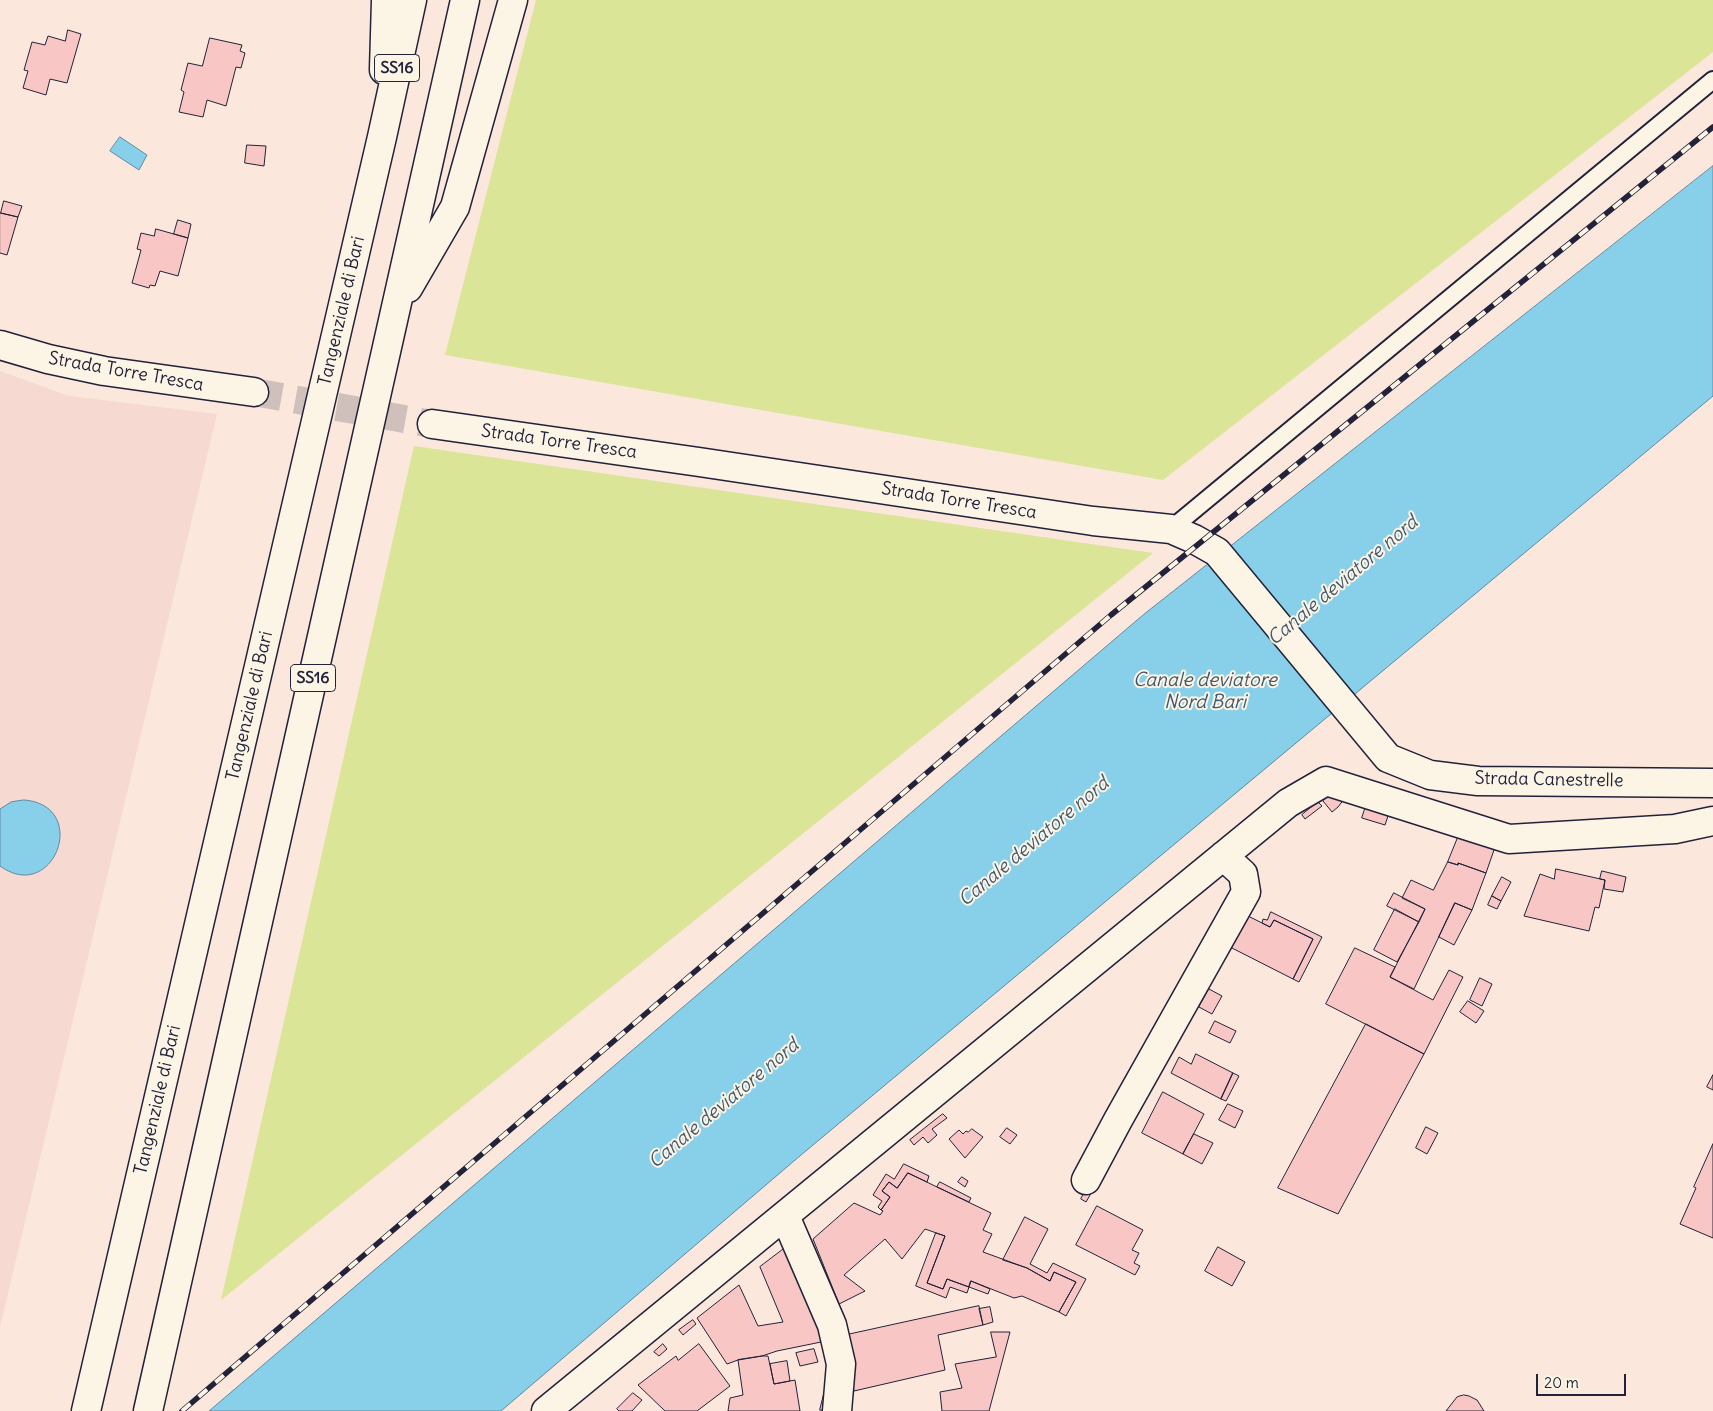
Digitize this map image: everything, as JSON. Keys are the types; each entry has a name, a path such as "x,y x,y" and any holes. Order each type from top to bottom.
{"main road":[{"name":"SS16","path":"382,137 386,0"},
{"name":"Tangenziale di Bari","path":"86,1411 382,137 412,0"},
{"name":"SS16","path":"148,1411 465,0"},
{"path":"395,310 455,207 513,0"},
{"name":"Strada Torre Tresca","path":"0,345 48,360 104,371 254,392"},
{"name":"Strada Torre Tresca","path":"432,424 1093,521 1171,529 1217,552 1388,758"},
{"name":"Strada Canestrelle","path":"1388,758 1430,775 1478,781 1713,783"},
{"path":"546,1411 1288,803 1326,781 1509,839 1675,829 1713,821"},
{"path":"1086,1180 1246,892 1243,874 1223,856"},
{"path":"786,1216 832,1325 841,1364 837,1411"}],"lane":[{"path":"1171,529 1713,80"}],"shaded area":[{"path":"0,371 69,396 217,414 0,1327"}],"green space":[{"path":"536,0 1713,0 1713,52 1163,480 445,355"},
{"path":"414,446 1153,553 221,1300"}],"water":[{"path":"120,137 147,155 139,170 110,151"},
{"name":"Canale deviatore Nord Bari","path":"1713,166 1713,396 801,1155 501,1411 209,1411 1143,615"},
{"path":"24,800 44,806 56,818 60,833 57,850 49,864 36,873 19,875 0,866 0,809 11,802"}],"building":[{"path":"68,30 81,34 67,83 50,79 46,95 23,88 28,71 24,70 32,42 45,45 48,36 65,41"},
{"path":"210,38 242,45 240,51 245,53 241,68 236,67 226,106 207,100 203,117 179,112 184,92 181,90 188,63 202,66"},
{"path":"247,145 266,146 264,166 245,163"},
{"path":"4,201 22,206 18,217 1,213"},
{"path":"0,213 18,217 7,255 0,253"},
{"path":"178,220 191,224 188,238 174,234"},
{"path":"156,229 188,238 178,276 160,271 155,286 150,285 149,288 132,283 141,250 137,249 141,233 154,236"},
{"path":"1332,793 1345,798 1332,812 1323,801"},
{"path":"1318,802 1322,806 1305,819 1302,815"},
{"path":"1366,806 1389,813 1385,825 1362,818"},
{"path":"1459,835 1495,847 1486,873 1458,863 1458,865 1448,862"},
{"path":"1448,862 1458,865 1458,863 1486,873 1472,910 1455,903 1414,989 1390,977 1425,909 1402,898 1411,880 1433,890"},
{"path":"1556,869 1605,880 1599,908 1595,907 1589,931 1524,916 1540,874 1554,879"},
{"path":"1602,871 1626,877 1623,892 1604,889 1605,880 1600,879"},
{"path":"1502,877 1511,882 1501,901 1492,896"},
{"path":"1394,893 1425,909 1419,922 1387,906"},
{"path":"1492,896 1501,901 1497,909 1488,905"},
{"path":"1455,903 1472,910 1454,945 1439,937"},
{"path":"1395,909 1419,922 1397,962 1374,950"},
{"path":"1271,912 1322,937 1299,982 1293,979 1313,939 1274,920 1270,927 1262,923 1263,919 1267,920"},
{"path":"1244,914 1270,927 1274,920 1313,939 1293,979 1228,946"},
{"path":"1355,948 1395,967 1390,977 1433,1000 1449,970 1463,977 1424,1054 1326,1004"},
{"path":"1480,978 1492,984 1482,1006 1470,1000"},
{"path":"1209,989 1222,996 1212,1014 1199,1007"},
{"path":"1468,1001 1484,1011 1476,1023 1460,1012"},
{"path":"1215,1021 1236,1031 1230,1043 1209,1033"},
{"path":"1366,1024 1424,1054 1338,1214 1278,1188"},
{"path":"1196,1054 1233,1073 1221,1099 1171,1073 1179,1057 1191,1064"},
{"path":"1233,1073 1239,1076 1226,1101 1221,1099"},
{"path":"1713,1075 1713,1090 1707,1087"},
{"path":"1163,1092 1204,1114 1183,1154 1142,1133"},
{"path":"1228,1104 1243,1111 1235,1128 1219,1120"},
{"path":"943,1114 947,1118 932,1129 937,1135 928,1143 923,1137 914,1145 910,1140"},
{"path":"1426,1127 1438,1133 1427,1154 1416,1148"},
{"path":"1007,1128 1017,1135 1010,1144 1000,1137"},
{"path":"972,1129 983,1137 965,1158 949,1139 959,1130 963,1134"},
{"path":"1194,1134 1213,1143 1202,1164 1183,1154"},
{"path":"1713,1144 1713,1238 1680,1224"},
{"path":"904,1164 929,1176 927,1182 908,1173 897,1188 889,1182 882,1191 890,1197 881,1210 878,1207 882,1201 873,1195 886,1174 894,1179"},
{"path":"908,1173 991,1213 983,1230 992,1234 983,1252 1027,1268 1050,1281 1054,1272 1076,1282 1059,1312 1022,1296 1014,1298 971,1281 969,1287 947,1279 943,1289 927,1283 945,1236 925,1229 902,1259 885,1239 844,1275 865,1291 839,1304 813,1239 854,1203 880,1215 883,1211 881,1210 890,1197 882,1191 889,1182 897,1188"},
{"path":"962,1177 968,1181 965,1187 958,1182"},
{"path":"1091,1180 1097,1183 1086,1202 1081,1199"},
{"path":"940,1182 971,1198 969,1202 937,1187"},
{"path":"1097,1206 1143,1230 1132,1250 1139,1253 1134,1263 1140,1266 1135,1275 1076,1245"},
{"path":"1025,1217 1048,1229 1030,1264 1047,1273 1053,1263 1086,1279 1066,1316 1059,1312 1076,1282 1054,1272 1050,1281 1027,1268 1003,1260"},
{"path":"936,1233 945,1236 927,1283 943,1289 947,1279 969,1287 967,1293 950,1287 946,1298 916,1286"},
{"path":"1218,1247 1245,1262 1232,1286 1205,1271"},
{"path":"785,1248 826,1341 727,1364 697,1318 739,1285 758,1326 783,1322 760,1267"},
{"path":"971,1281 990,1289 988,1294 969,1287"},
{"path":"979,1306 983,1325 938,1335 945,1370 854,1391 842,1336"},
{"path":"990,1307 993,1322 983,1325 979,1309"},
{"path":"693,1320 696,1324 683,1335 679,1330"},
{"path":"991,1332 1010,1332 989,1411 942,1411 940,1392 962,1388 955,1364 996,1357"},
{"path":"663,1344 667,1349 659,1356 654,1352"},
{"path":"699,1344 730,1386 697,1411 665,1411 638,1385 676,1356 678,1360"},
{"path":"814,1349 818,1362 800,1366 796,1353"},
{"path":"768,1356 774,1384 795,1380 800,1411 728,1411 730,1398 743,1395 738,1360"},
{"path":"787,1361 790,1381 774,1384 770,1364"},
{"path":"825,1389 825,1411 820,1410"},
{"path":"633,1393 642,1400 632,1411 619,1411 617,1409"},
{"path":"1464,1395 1477,1400 1484,1411 1446,1411 1457,1397"}],"tunnel":[{"path":"254,392 432,424"}],"railway":[{"path":"182,1411 1111,615 1713,127"}],"water label":[{"name":"Canale deviatore nord","path":"1343,581"},
{"name":"Canale deviatore nord","path":"1034,842"},
{"name":"Canale deviatore nord","path":"724,1104"}]}
